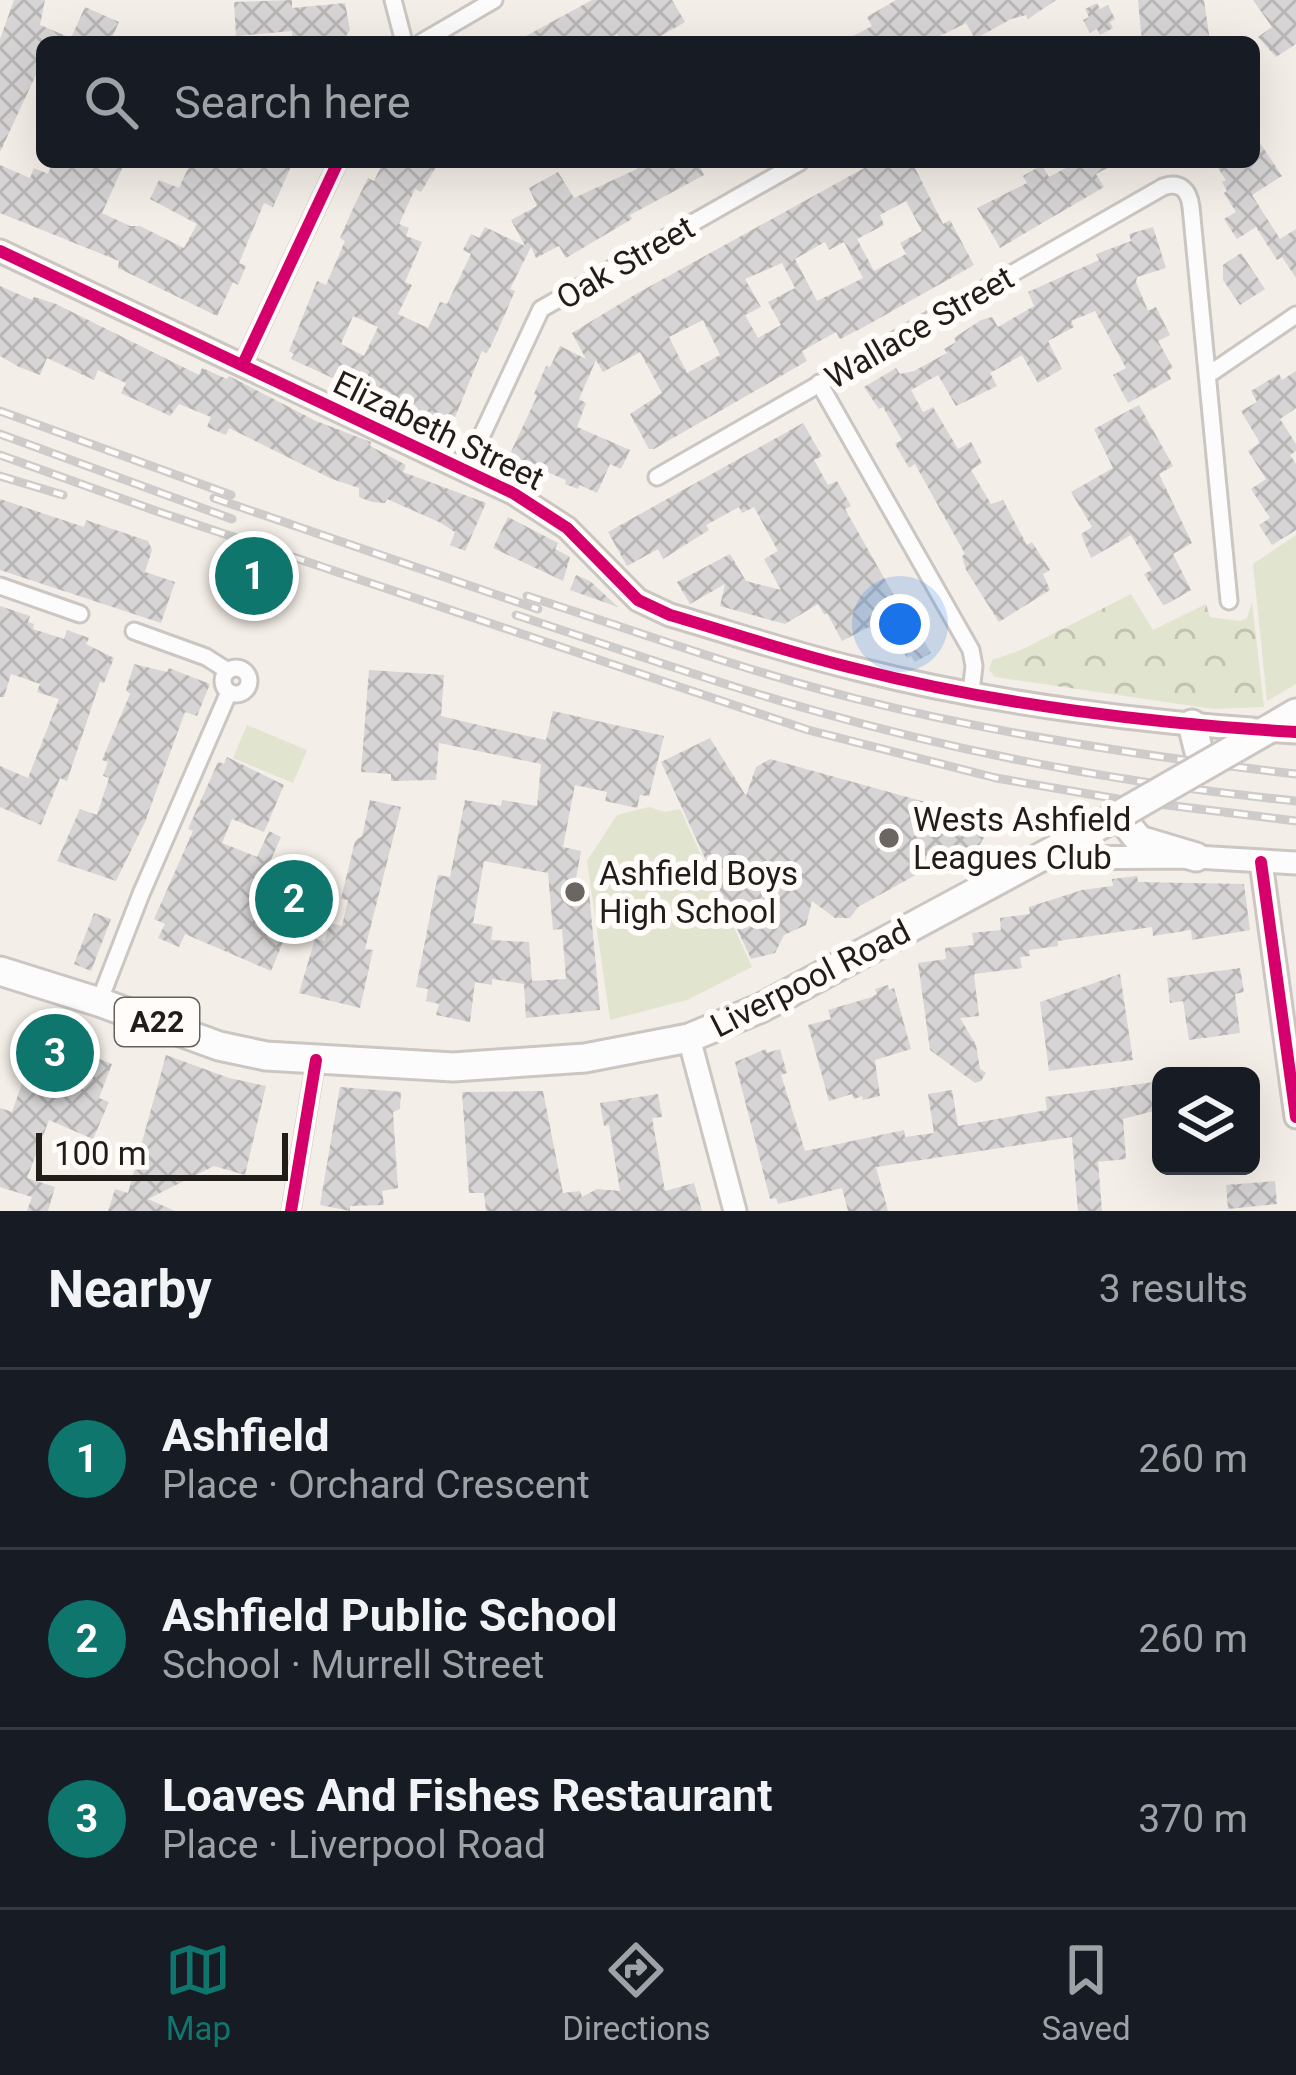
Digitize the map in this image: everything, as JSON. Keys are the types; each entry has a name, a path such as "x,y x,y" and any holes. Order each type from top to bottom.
{"highway":[{"name":"Liverpool Road","path":"0,971 219,1046 316,1060 412,1066 537,1064 688,1038 776,1000 1119,815 1198,748 1282,731 1296,713"},
{"path":"1119,815 1139,840 1196,856"}],"main road":[{"name":"Elizabeth Street","path":"0,251 466,470 553,517 623,588 653,609 854,669 1198,748 1282,731"},
{"path":"1043,858 1196,856 1296,863"},
{"path":"1261,862 1296,1117"},
{"path":"688,1038 735,1211"}],"street":[{"path":"393,0 402,36"},
{"path":"432,36 494,0"},
{"path":"243,364 335,168"},
{"name":"Oak Street","path":"466,470 542,309 789,168"},
{"name":"Wallace Street","path":"657,477 1163,187 1182,187 1191,206 1208,375"},
{"path":"1228,601 1208,375 1296,315"},
{"path":"819,383 971,650 970,692"},
{"path":"0,586 80,614"},
{"path":"99,1002 229,692 223,682 228,671 206,657 134,631"},
{"path":"291,1211 316,1060"}],"green space":[{"path":"1296,535 1296,684 1267,701 1253,564"},
{"path":"1131,594 1153,630 1206,604 1210,617 1240,621 1247,618 1252,602 1264,707 1213,709 995,677 989,670 992,660"},
{"path":"247,725 307,750 293,783 233,758"},
{"path":"649,807 665,812 680,809 752,967 687,1000 610,1020 587,861 617,815"}],"building":[{"path":"14,0 45,0 40,25 66,36 36,36 36,75 0,152 0,39"},
{"path":"292,0 292,8 345,3 350,30 346,36 292,36 292,31 236,36 234,2"},
{"path":"592,0 672,0 685,22 660,36 526,36"},
{"path":"896,0 1056,0 1028,19 1026,15 1011,19 980,36 973,36 966,23 940,36 853,36 872,26 867,17"},
{"path":"1138,0 1204,0 1209,36 1141,36"},
{"path":"1253,0 1296,0 1296,44 1276,57 1259,36 1272,27"},
{"path":"1097,3 1100,9 1108,5 1115,19 1110,22 1113,28 1100,35 1097,29 1090,33 1083,20 1089,17 1085,9"},
{"path":"85,7 119,22 113,36 72,36"},
{"path":"1260,143 1282,176 1252,195 1280,239 1296,229 1296,278 1282,257 1277,260 1256,227 1237,239 1224,219 1236,212 1224,193 1222,182 1226,180 1218,168 1260,168"},
{"path":"0,165 30,178 34,168 48,174 50,168 122,168 102,213 184,248 197,224 150,199 159,180 179,188 188,168 290,168 273,207 264,203 239,263 246,266 217,316 118,268 119,261 0,213"},
{"path":"380,168 435,168 421,192 415,189 399,224 409,228 406,236 422,242 405,282 412,285 398,314 428,328 440,302 447,304 471,254 463,250 471,234 479,238 485,227 525,246 511,220 537,206 529,188 558,172 574,198 636,168 701,168 704,175 630,215 632,219 566,258 559,246 536,258 531,247 510,289 515,291 491,346 486,353 482,351 451,427 415,410 412,417 386,405 391,393 342,370 337,380 291,359 294,354 289,351 317,281 326,285 345,241 340,238 368,178 374,181","holes":["353,316 378,327 364,356 341,344"]},
{"path":"864,168 915,168 943,224 950,220 974,265 840,339 836,332 802,351 807,361 654,449 649,449 630,414 662,393 640,352 603,372 596,360 579,399 586,403 577,427 630,450 621,469 610,464 597,493 565,484 566,480 509,456 546,366 550,367 560,346 586,359 572,333","holes":["906,201 922,231 900,243 906,254 874,271 857,239 884,225 880,215","825,242 829,250 844,242 863,278 817,301 795,259","782,263 795,288 768,302 781,325 758,338 745,315 761,307 745,279","703,320 720,355 687,373 669,337"]},
{"path":"1037,168 1044,168 1049,177 1066,168 1108,168 1096,174 1104,187 1000,248 977,208 1027,183 1023,176"},
{"path":"1153,227 1166,268 1137,277 1136,282 1148,311 1156,307 1170,335 1158,341 1173,368 1167,371 1171,379 1128,403 1113,375 1126,368 1095,311 1071,321 1074,327 1048,341 1062,369 1038,383 1022,355 990,373 997,386 956,406 938,375 911,390 923,412 933,407 958,449 971,442 982,463 971,470 991,504 1003,500 1027,545 1032,542 1050,570 1043,574 1050,590 999,622 966,570 965,554 915,464 909,468 895,444 902,440 883,407 879,409 864,387 896,368 900,374 914,371 947,353 944,349 956,342 954,338 981,320 992,317 998,327 1034,306 1028,292 1099,260 1096,254 1131,241 1129,234"},
{"path":"1241,253 1265,289 1240,305 1223,280 1223,265"},
{"path":"0,286 56,304 199,375 202,368 229,376 316,421 371,442 370,446 406,465 403,472 486,503 465,551 450,545 455,532 439,522 387,499 385,503 359,497 359,488 229,428 226,435 207,427 211,417 179,404 170,416 121,393 126,383 98,370 94,380 47,358 40,375 19,367 0,356"},
{"path":"1296,371 1296,408 1280,419 1296,444 1290,455 1296,464 1296,530 1272,545 1259,525 1270,518 1251,489 1266,479 1248,451 1260,443 1241,411 1257,402 1251,391 1279,374 1282,380"},
{"path":"1139,405 1173,466 1159,474 1192,543 1173,554 1191,590 1163,605 1144,574 1152,570 1131,535 1091,558 1081,534 1092,527 1071,492 1113,468 1094,429"},
{"path":"803,423 822,456 814,460 828,485 837,481 851,506 845,509 883,576 898,602 904,598 919,625 931,653 915,662 895,638 880,646 869,627 842,641 818,604 785,624 720,606 725,584 690,604 677,582 730,554 746,581 781,590 764,559 778,551 754,507 742,513 739,507 706,525 709,530 663,559 658,549 627,566 608,532"},
{"path":"0,499 84,527 86,520 148,541 152,550 145,572 175,582 161,623 0,570"},
{"path":"508,517 558,543 555,549 570,557 563,581 493,548"},
{"path":"240,562 274,573 269,590 235,580"},
{"path":"576,575 590,581 618,607 570,590"},
{"path":"0,606 30,616 33,629 64,639 67,630 89,638 86,644 114,658 104,683 100,682 67,781 60,778 41,825 0,807 0,766 28,778 59,699 37,692 40,684 11,674 4,697 0,697"},
{"path":"134,664 167,672 169,668 210,684 197,716 185,712 145,822 116,881 57,861 80,809 97,815 109,778 103,776 108,762 102,760 130,694 126,690"},
{"path":"369,670 444,675 441,716 487,727 546,740 553,711 664,736 649,796 640,795 637,808 605,801 607,792 575,785 563,847 581,851 573,895 589,892 600,1010 526,1018 524,984 492,979 492,985 475,982 470,1022 436,1015 439,1004 426,1001 428,989 416,987 438,875 450,877 465,800 537,806 541,764 439,743 436,780 391,781 391,774 361,772","holes":["484,861 548,873 553,930 562,929 566,979 532,981 529,942 491,940 493,927 473,923"]},
{"path":"710,738 746,796 756,767 770,759 972,815 982,821 986,834 979,846 964,848 858,907 850,918 835,918 812,901 806,925 784,935 775,953 751,959 661,762"},
{"path":"227,757 284,785 264,832 232,819 222,843 257,857 269,831 281,837 270,862 309,879 271,971 185,934 179,947 158,938 165,924 154,919 218,762 224,764"},
{"path":"370,800 401,807 365,949 373,950 360,1008 299,993 315,939 325,941 329,923 342,926 348,900 341,899"},
{"path":"1137,876 1138,882 1244,884 1250,930 1192,940 1191,930 1153,936 1152,927 1029,950 1030,956 1020,957 1022,968 974,974 979,1016 960,1018 976,1045 980,1069 986,1073 981,1081 975,1083 930,1050 918,963 946,959 945,948 974,945 972,933 1001,930 1000,918 1030,914 1029,907 1082,890 1113,886 1112,879"},
{"path":"94,913 111,919 91,971 74,964"},
{"path":"1240,968 1244,992 1235,994 1240,1033 1189,1040 1183,1001 1170,1003 1167,978"},
{"path":"1120,974 1133,1060 1049,1071 1040,1002"},
{"path":"888,985 889,990 894,988 911,1049 875,1060 880,1096 863,1100 852,1094 829,1101 808,1025 831,1019 828,1010 872,997 877,994 875,989"},
{"path":"45,1018 77,1029 78,1050 112,1064 99,1098 109,1102 93,1139 49,1120 27,1178 55,1187 48,1211 27,1211 32,1197 0,1187 0,1108 12,1112"},
{"path":"766,1049 767,1053 780,1049 787,1073 781,1075 805,1151 904,1130 905,1137 934,1133 928,1094 952,1090 958,1126 1047,1110 1045,1097 1152,1082 1152,1111 1123,1119 1126,1159 1098,1162 1102,1211 1078,1211 1072,1137 876,1167 888,1211 848,1211 842,1188 778,1204 776,1198 770,1199 735,1062"},
{"path":"166,1055 266,1086 245,1175 214,1166 148,1199 175,1211 108,1211 115,1189 128,1193"},
{"path":"340,1087 401,1092 400,1109 393,1112 398,1188 382,1191 384,1205 350,1206 350,1211 320,1205"},
{"path":"543,1091 563,1193 580,1191 582,1197 597,1189 620,1191 609,1125 604,1126 600,1103 658,1094 662,1117 652,1118 665,1191 694,1183 702,1211 486,1211 484,1193 469,1193 462,1092"},
{"path":"1275,1181 1277,1204 1228,1209 1226,1185"}],"railway":[{"path":"0,411 231,495"},
{"path":"0,434 232,519"},
{"path":"0,455 808,730 996,778 1296,821"},
{"path":"0,476 63,495"},
{"path":"214,498 538,609"},
{"path":"527,596 774,676 911,712 1075,744 1296,774"},
{"path":"516,615 775,699 931,741 1113,777 1296,801"}],"cycle path":[{"path":"243,364 335,168"},
{"path":"0,251 513,493 567,528 638,600 670,615 833,663 963,692 1131,718 1296,732"},
{"path":"1261,862 1296,1117"},
{"path":"291,1211 316,1060"}],"place":[{"name":"Ashfield","path":"254,576"},
{"name":"Wests Ashfield Leagues Club","path":"889,838"},
{"name":"Ashfield Boys High School","path":"575,892"},
{"name":"Ashfield Public School","path":"294,899"},
{"name":"Loaves And Fishes Restaurant","path":"55,1053"}]}
